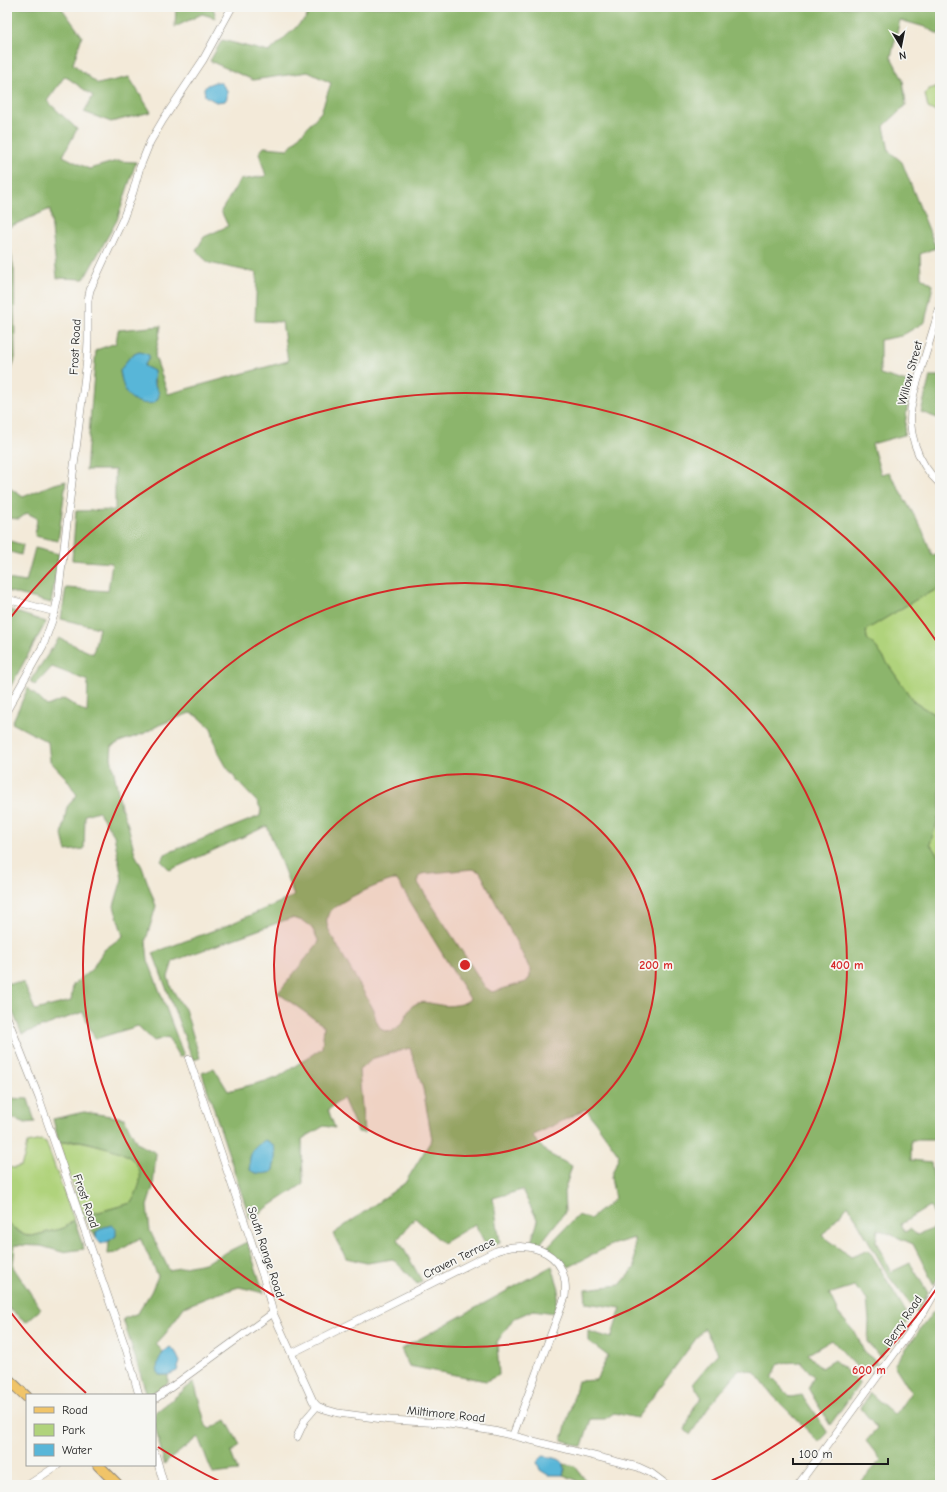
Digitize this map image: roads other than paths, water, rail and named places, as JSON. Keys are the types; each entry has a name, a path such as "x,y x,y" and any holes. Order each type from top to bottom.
{"main road":[{"path":"7,1378 26,1396"},
{"path":"99,1466 118,1485"}],"street":[{"name":"Frost Road","path":"7,710 40,652 55,612 60,584 87,359 88,300 90,290 123,219 150,142 203,60 232,7"},
{"name":"Willow Street","path":"940,307 913,399 911,418 913,438 919,456 929,473 940,484"},
{"path":"7,599 55,612"},
{"name":"Frost Road","path":"7,1017 39,1098 126,1352 139,1394"},
{"name":"South Range Road","path":"156,1398 273,1313 264,1279 189,1059"},
{"name":"Craven Terrace","path":"292,1353 496,1251 512,1246 540,1250 560,1266 566,1281 565,1297 513,1435"},
{"name":"Berry Road","path":"798,1485 898,1349 924,1312 940,1284"},
{"path":"273,1313 308,1391 317,1406 305,1420 297,1437"},
{"name":"Miltimore Road","path":"317,1406 330,1412 390,1420 442,1423 513,1435 638,1467 650,1473 667,1485"},
{"path":"156,1457 164,1485"},
{"path":"28,1485 56,1466"}],"water":[{"path":"220,82 227,90 227,98 225,101 216,102 205,96 204,89 207,85"},
{"path":"140,352 149,355 149,358 144,366 154,371 154,384 159,394 156,401 149,404 140,403 128,395 124,389 120,371 131,357"},
{"path":"265,1140 271,1143 275,1149 273,1169 272,1172 269,1173 255,1173 250,1170 250,1156 254,1149"},
{"path":"112,1225 116,1229 116,1236 101,1244 96,1238 96,1232 104,1227"},
{"path":"170,1347 175,1351 180,1362 177,1371 168,1375 159,1375 157,1367 159,1359"},
{"path":"543,1456 560,1460 564,1465 563,1475 548,1475 540,1470 537,1462"}]}
